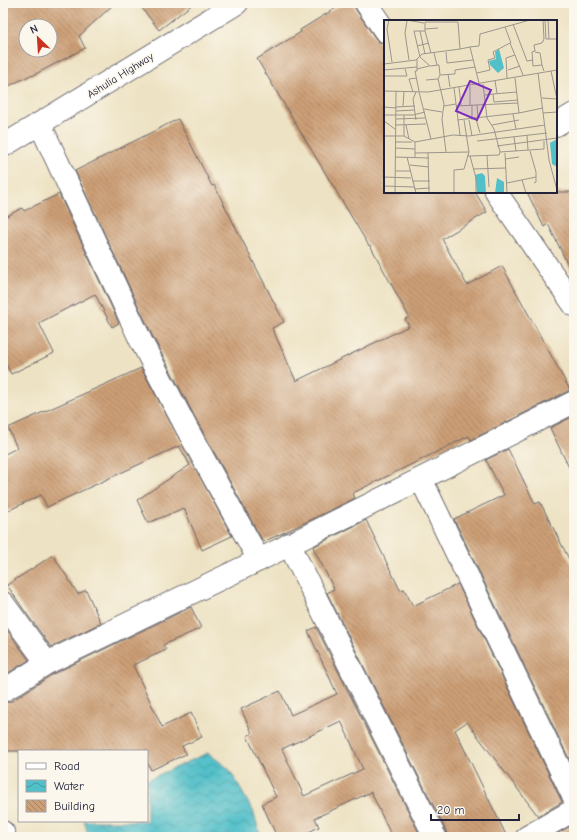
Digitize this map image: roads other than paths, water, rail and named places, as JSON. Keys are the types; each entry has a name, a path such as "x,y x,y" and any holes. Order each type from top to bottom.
{"main road":[{"name":"Ashulia Highway","path":"3,146 237,3"},
{"path":"366,3 384,30"},
{"path":"557,124 574,114"},
{"path":"40,124 142,341 186,427 259,560"},
{"path":"497,193 574,305"},
{"path":"3,691 47,663 259,560 574,402"},
{"path":"421,479 574,798"},
{"path":"289,544 435,837"},
{"path":"3,603 47,663"},
{"path":"538,834 574,810"},
{"path":"3,832 5,837"}],"water":[{"path":"208,753 229,769 253,811 261,837 89,837 84,822 148,822 148,780"}]}
